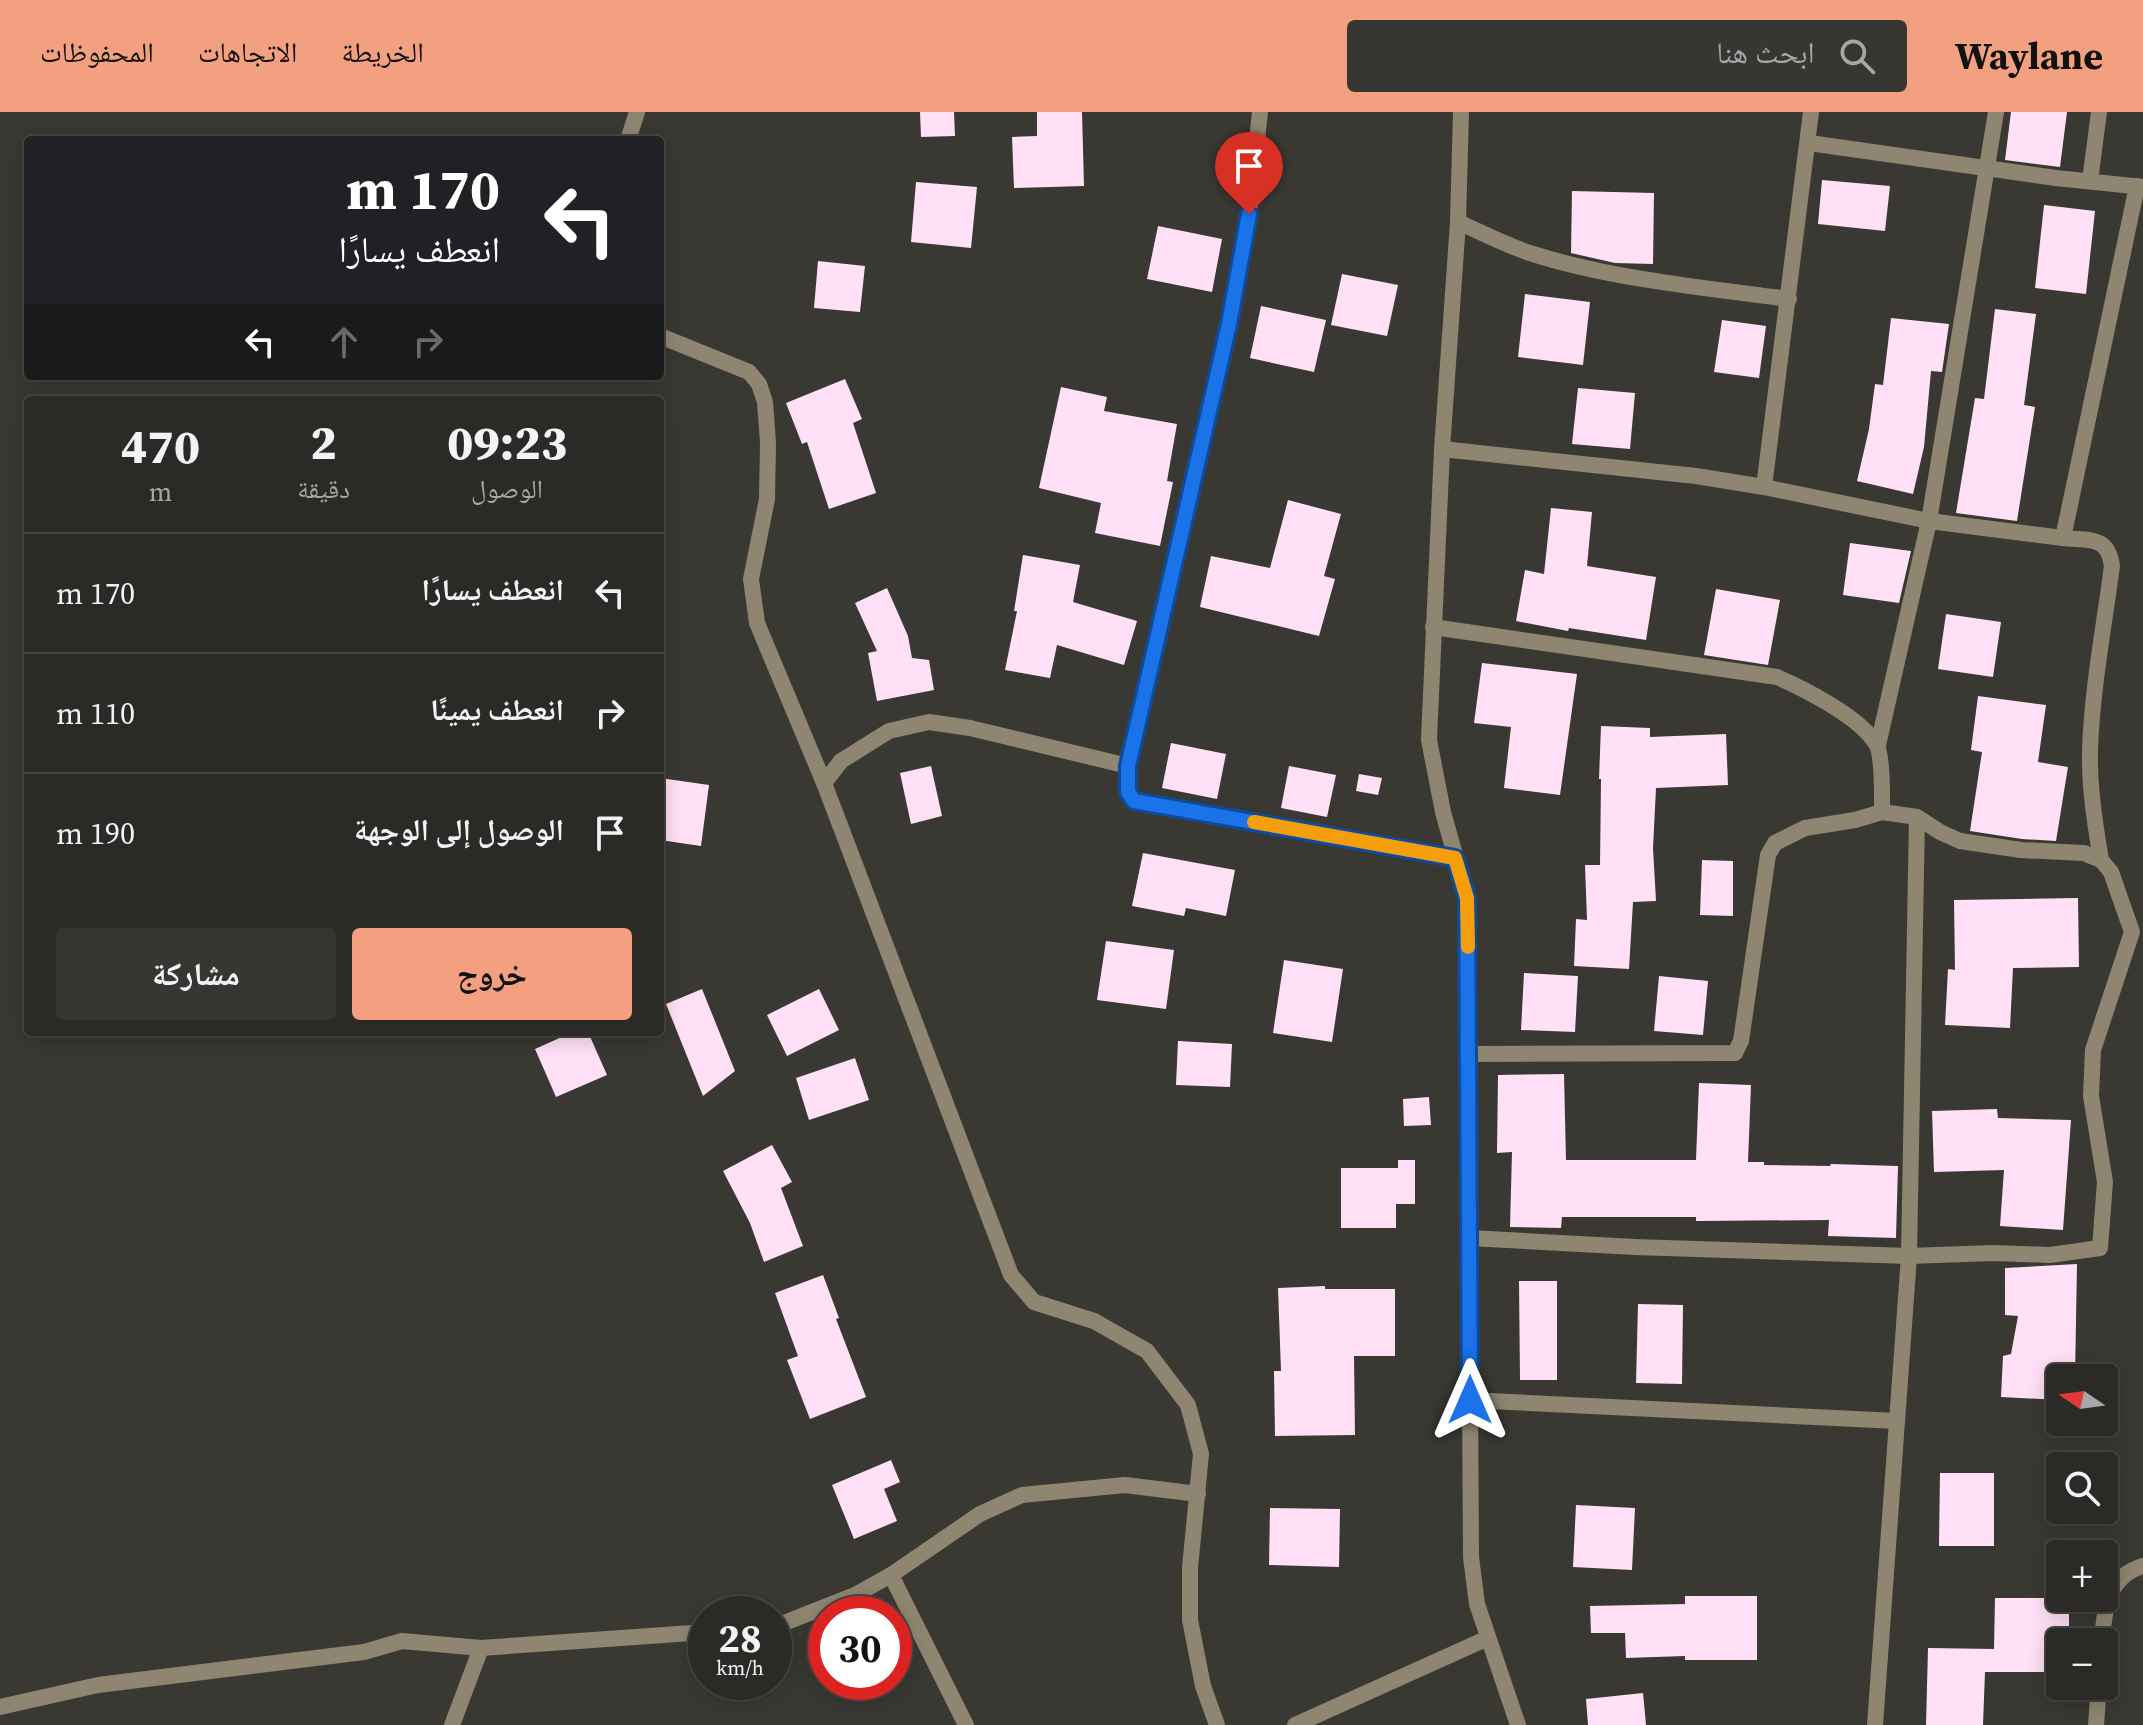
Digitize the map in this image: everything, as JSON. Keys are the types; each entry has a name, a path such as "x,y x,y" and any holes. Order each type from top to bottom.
{"street":[{"path":"629,136 637,112"},
{"path":"1260,112 1249,214 1229,324 1128,766 1128,792 1134,801 1455,858"},
{"path":"1461,112 1458,222 1442,449 1429,740 1467,898 1471,1557 1477,1604 1518,1725"},
{"path":"1764,487 1811,112"},
{"path":"1882,812 1878,745 1929,521 1996,112"},
{"path":"2090,181 2099,112"},
{"path":"1809,143 2140,187 2063,538"},
{"path":"1458,222 1530,253 1562,262 1789,299"},
{"path":"664,338 749,372 759,384 765,402 768,443 767,499 751,579 757,623 824,783 1011,1275 1034,1302 1094,1321 1147,1351 1188,1405 1201,1454 1190,1568 1190,1620 1203,1686 1217,1725"},
{"path":"1442,449 1696,476 1929,521 2103,543 2110,550 2112,566 2090,751 2091,795 2101,860"},
{"path":"1433,627 1777,677 1827,703 1858,725 1878,745"},
{"path":"824,783 841,761 889,731 929,722 970,728 1128,766"},
{"path":"1469,1054 1735,1053 1741,1041 1768,855 1775,843 1805,828 1882,812 1917,817 1960,841 2021,850 2084,853 2101,860 2111,872 2137,933 2093,1050 2091,1096 2105,1182 2100,1248 2050,1255 1993,1253 1909,1256 1469,1238"},
{"path":"1875,1725 1909,1256 1917,817"},
{"path":"1470,1400 1897,1421"},
{"path":"792,1620 855,1595 891,1575 980,1514 1022,1495 1125,1485 1198,1494"},
{"path":"2105,1628 2113,1587 2121,1576 2143,1566"},
{"path":"891,1575 966,1725"},
{"path":"0,1707 98,1685 364,1652 402,1641 481,1648 688,1633"},
{"path":"1295,1725 1488,1638"},
{"path":"454,1723 481,1648"},
{"path":"2096,1725 2098,1700"}],"building":[{"path":"920,112 954,112 955,136 921,137"},
{"path":"1037,112 1082,112 1084,186 1014,188 1012,137 1037,136"},
{"path":"2011,112 2067,112 2060,167 2005,160"},
{"path":"1822,180 1890,186 1885,231 1818,224"},
{"path":"916,182 977,187 971,248 911,242"},
{"path":"1572,191 1654,193 1653,264 1615,263 1571,253"},
{"path":"2044,205 2095,211 2086,294 2035,288"},
{"path":"1158,226 1222,239 1212,292 1147,279"},
{"path":"818,261 865,266 860,312 814,308"},
{"path":"1342,274 1398,285 1387,336 1331,325"},
{"path":"1525,294 1590,302 1583,365 1518,357"},
{"path":"1261,306 1326,320 1314,372 1250,358"},
{"path":"1995,309 2036,314 2024,405 2035,407 2017,521 1956,513 1975,398 1984,399"},
{"path":"1891,318 1949,324 1942,372 1931,371 1924,447 1913,494 1857,481 1875,384 1883,385"},
{"path":"1722,320 1766,326 1759,378 1714,372"},
{"path":"845,379 862,419 853,423 876,493 829,509 807,442 802,444 786,403"},
{"path":"1061,387 1107,397 1104,411 1177,424 1167,481 1173,482 1160,546 1095,533 1101,503 1039,488"},
{"path":"1578,388 1635,393 1630,449 1572,444"},
{"path":"1288,500 1341,514 1324,576 1335,579 1319,636 1200,607 1211,556 1270,568"},
{"path":"1551,508 1592,512 1587,566 1656,577 1646,640 1516,621 1525,570 1544,574"},
{"path":"1850,543 1911,551 1899,603 1843,595"},
{"path":"1023,555 1080,565 1073,602 1137,621 1124,665 1057,645 1050,678 1005,670 1017,611 1014,611"},
{"path":"887,588 908,636 912,658 929,660 934,690 877,701 868,653 877,651 855,603"},
{"path":"1716,589 1780,600 1768,665 1704,655"},
{"path":"1946,614 2001,622 1993,677 1938,669"},
{"path":"1482,663 1577,674 1560,795 1504,788 1511,727 1474,723"},
{"path":"1978,696 2046,705 2038,762 2068,767 2056,841 1970,831 1982,752 1971,750"},
{"path":"1601,726 1650,728 1650,737 1726,734 1728,785 1656,788 1653,848 1656,901 1633,902 1629,969 1574,966 1576,919 1587,920 1585,865 1600,865"},
{"path":"1171,743 1226,754 1217,799 1162,788"},
{"path":"931,766 942,816 911,824 900,773"},
{"path":"1289,766 1336,775 1327,817 1281,808"},
{"path":"1359,774 1382,778 1378,795 1356,791"},
{"path":"664,779 709,785 701,846 664,841"},
{"path":"1143,853 1235,870 1226,916 1186,908 1184,916 1132,906"},
{"path":"1702,860 1733,861 1733,916 1700,915"},
{"path":"2078,898 2079,967 2013,968 2010,1028 1945,1025 1948,969 1955,970 1954,900"},
{"path":"1106,941 1174,950 1166,1009 1097,1000"},
{"path":"1284,960 1343,969 1332,1042 1273,1033"},
{"path":"1524,973 1578,976 1575,1032 1521,1030"},
{"path":"1659,976 1708,981 1703,1035 1654,1031"},
{"path":"702,989 735,1071 703,1096 666,1004"},
{"path":"819,989 839,1030 787,1056 767,1015"},
{"path":"564,1036 590,1036 607,1075 556,1097 535,1049"},
{"path":"1178,1041 1232,1044 1230,1087 1176,1085"},
{"path":"855,1058 869,1100 809,1120 796,1078"},
{"path":"1564,1074 1566,1160 1696,1160 1699,1083 1751,1085 1748,1162 1764,1162 1764,1165 1898,1166 1896,1238 1828,1236 1829,1220 1696,1221 1696,1217 1562,1217 1561,1228 1510,1227 1512,1152 1497,1153 1498,1075"},
{"path":"1429,1097 1431,1125 1404,1126 1403,1099"},
{"path":"1997,1109 1998,1118 2071,1120 2063,1230 2000,1226 2004,1170 1934,1172 1932,1111"},
{"path":"772,1145 792,1182 781,1188 803,1246 764,1262 750,1223 723,1171"},
{"path":"1398,1160 1415,1160 1415,1204 1396,1204 1396,1228 1341,1228 1341,1168 1398,1168"},
{"path":"2077,1264 2075,1364 2046,1364 2046,1399 2001,1397 2003,1356 2011,1354 2018,1316 2005,1315 2005,1268"},
{"path":"823,1275 866,1397 810,1419 787,1360 798,1356 775,1293"},
{"path":"1519,1281 1557,1281 1557,1380 1520,1380"},
{"path":"1325,1286 1325,1289 1395,1289 1395,1356 1354,1356 1355,1435 1275,1436 1274,1371 1281,1371 1278,1288"},
{"path":"1638,1304 1683,1305 1682,1384 1636,1383"},
{"path":"891,1460 900,1482 884,1489 897,1521 854,1539 832,1485"},
{"path":"1940,1473 1994,1473 1994,1546 1939,1546"},
{"path":"1576,1505 1635,1508 1632,1570 1573,1567"},
{"path":"1270,1508 1340,1509 1339,1567 1269,1565"},
{"path":"1685,1596 1757,1596 1757,1660 1685,1660 1685,1656 1626,1658 1625,1633 1591,1633 1590,1606 1685,1604"},
{"path":"1995,1598 2046,1598 2046,1612 2069,1612 2069,1628 2046,1628 2046,1672 1985,1672 1983,1725 1926,1725 1928,1648 1994,1649"},
{"path":"1643,1693 1646,1725 1588,1725 1586,1699"}],"slow traffic":[{"path":"1254,822 1455,858 1467,898 1468,947"}],"route":[{"path":"1249,214 1229,324 1128,766 1128,792 1134,801 1455,858 1467,898 1470,1400"}]}
